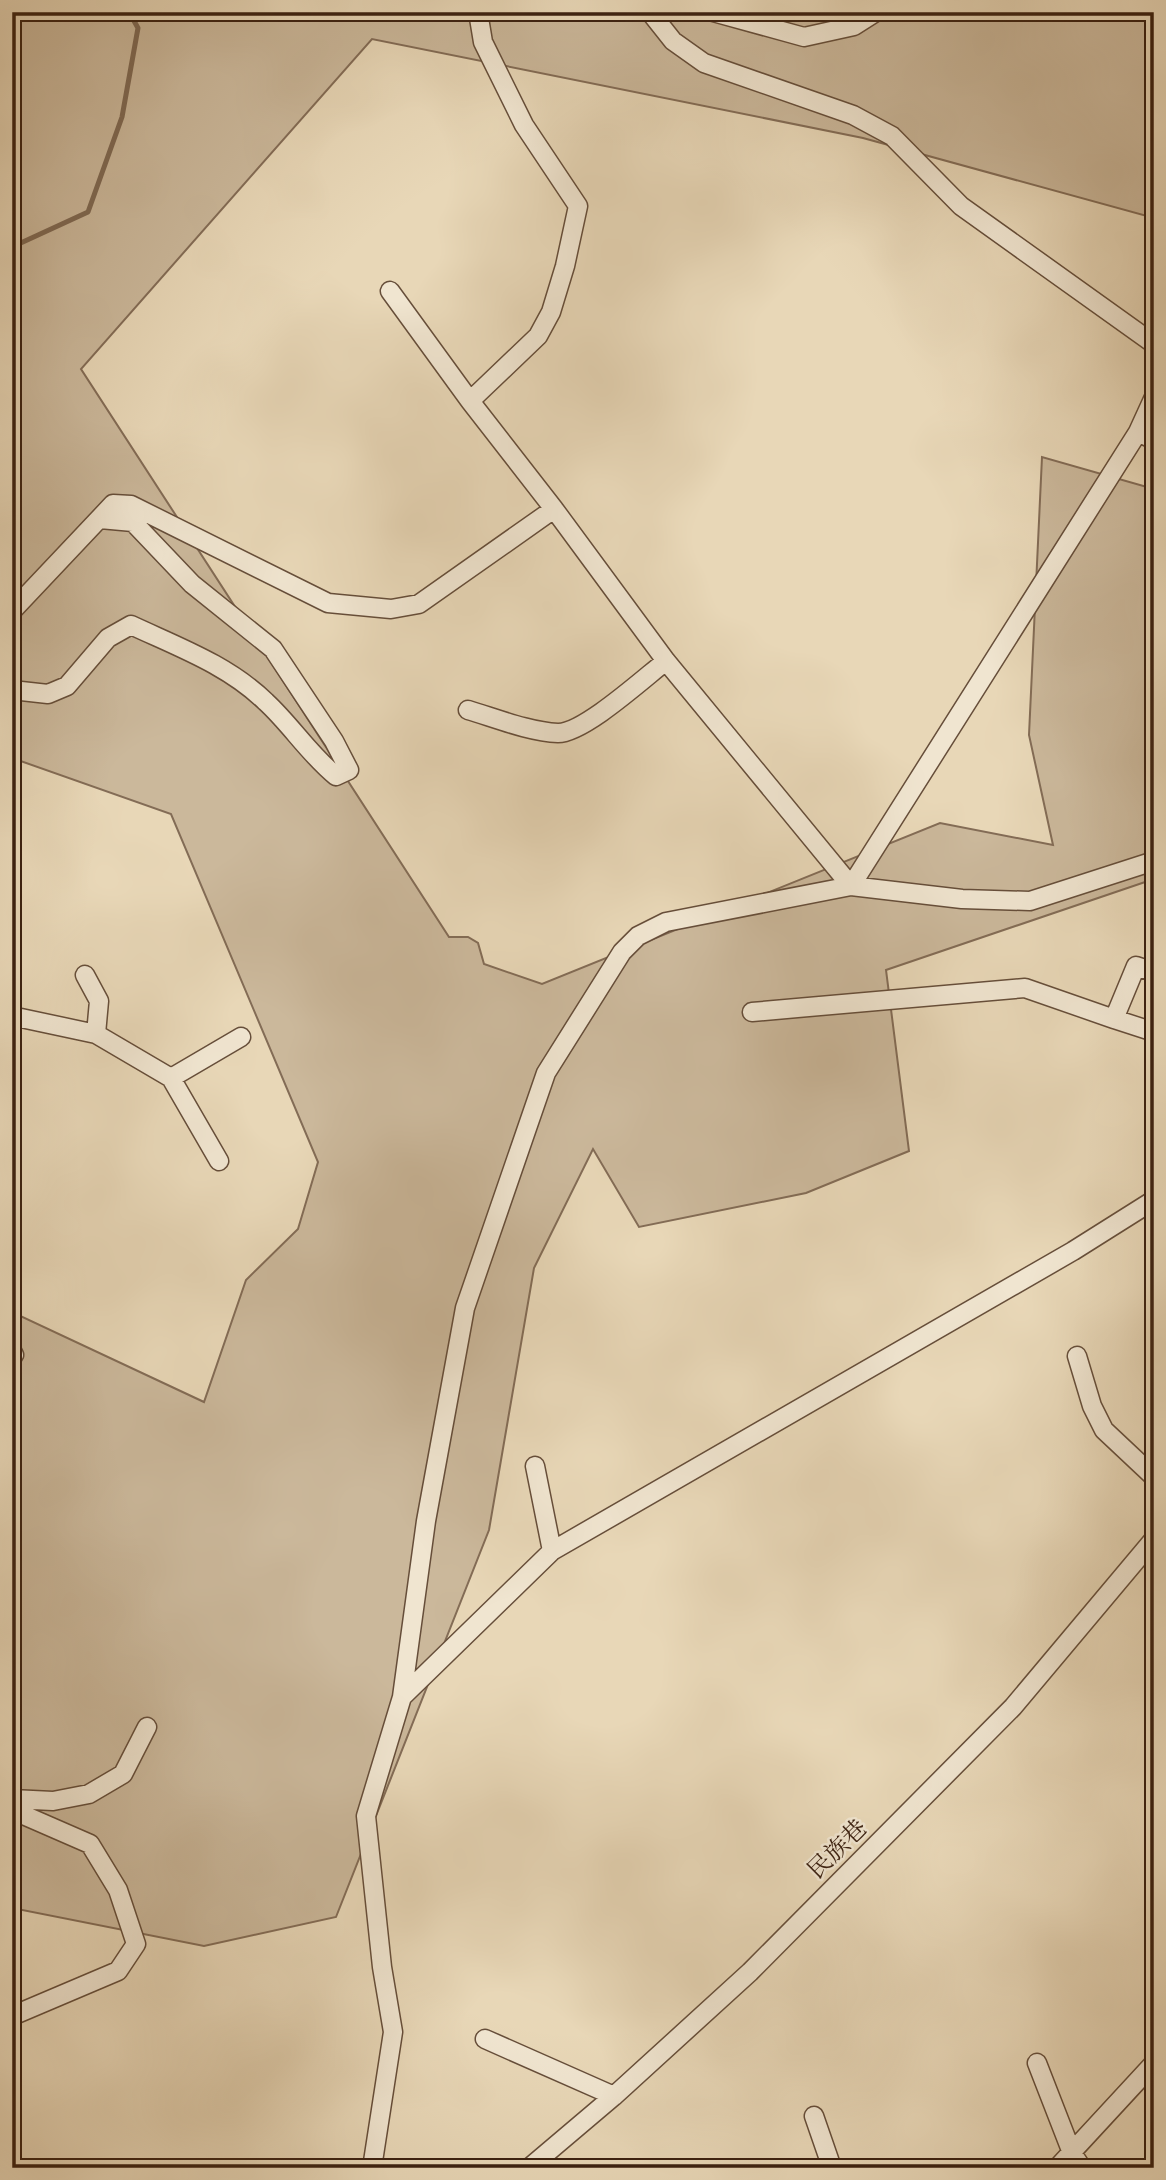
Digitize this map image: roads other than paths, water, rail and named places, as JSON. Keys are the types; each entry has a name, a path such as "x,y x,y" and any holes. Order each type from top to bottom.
{"street":[{"path":"470,401 538,336 551,312 562,278 578,206 524,125 483,42 478,12"},
{"path":"650,12 673,41 704,63 853,115 892,136 961,206 1154,344"},
{"path":"713,12 804,37 854,26 876,12"},
{"path":"390,291 667,661 851,886"},
{"path":"851,886 1146,436 1154,397"},
{"path":"12,611 113,504 131,505 328,604 391,609 418,604 555,509"},
{"path":"12,690 48,694 68,686 108,639 131,625 222,667 266,701 320,764 336,776 349,770 334,741 273,649 192,584 133,522 100,519"},
{"path":"468,710 561,733 584,725 667,661"},
{"path":"372,2168 393,2032 382,1967 366,1816 402,1697 426,1521 465,1308 546,1073 622,952 638,936 666,922 851,886 962,899 1030,901 1154,861"},
{"path":"1114,1019 1136,966 1154,972"},
{"path":"85,975 99,1002 96,1034"},
{"path":"752,1012 1026,988 1154,1032"},
{"path":"12,1022 21,1017 96,1034 171,1078 219,1161"},
{"path":"171,1078 241,1038"},
{"path":"402,1697 552,1551 1073,1251 1154,1200"},
{"path":"1077,1356 1092,1406 1104,1430 1154,1477"},
{"path":"535,1466 552,1551"},
{"name":"民族巷","path":"529,2168 614,2096 750,1972 1013,1707 1154,1539"},
{"path":"12,1799 53,1801 89,1794 123,1774 147,1727"},
{"path":"12,1810 90,1844 118,1890 136,1944 118,1972 12,2016"},
{"path":"485,2039 614,2096"},
{"path":"1037,2063 1077,2160"},
{"path":"1058,2168 1077,2160 1154,2063"},
{"path":"814,2116 832,2168"}],"waterway":[{"path":"12,247 88,212 122,117 138,28 129,12"}]}
